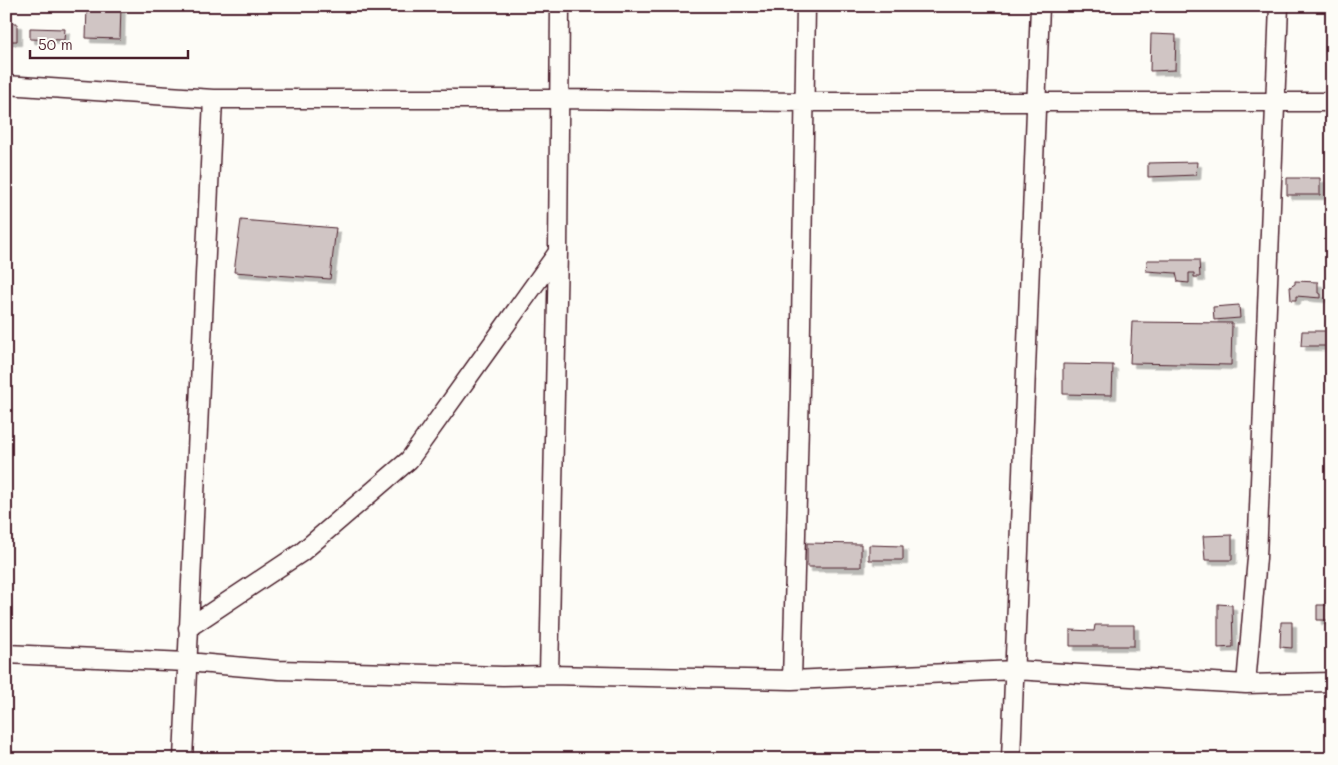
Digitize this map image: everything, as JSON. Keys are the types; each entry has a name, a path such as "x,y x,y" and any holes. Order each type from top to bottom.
{"street":[{"path":"549,676 558,252 560,6"},
{"path":"792,680 800,388 806,6"},
{"path":"1011,759 1040,6"},
{"path":"1246,684 1257,558 1279,6"},
{"path":"6,85 213,98 804,102 1332,102"},
{"path":"183,759 213,98"},
{"path":"188,628 302,552 409,460 558,252"},
{"path":"6,654 187,662 279,670 503,676 792,680 1015,670 1246,684 1332,682"}],"building":[{"path":"87,6 121,6 120,39 86,38"},
{"path":"6,23 17,23 17,41 6,41"},
{"path":"30,28 65,29 64,40 30,39"},
{"path":"1151,34 1176,35 1175,70 1150,71"},
{"path":"1197,162 1196,175 1148,177 1148,163"},
{"path":"1287,178 1320,178 1320,195 1287,195"},
{"path":"241,220 336,228 330,279 234,272"},
{"path":"1147,260 1199,260 1200,277 1194,277 1194,273 1189,273 1189,283 1178,282 1176,273 1146,271"},
{"path":"1295,281 1318,282 1318,293 1321,294 1321,298 1296,296 1296,300 1291,300 1290,287 1295,284"},
{"path":"1239,305 1240,318 1214,320 1213,307"},
{"path":"1132,322 1232,323 1231,365 1130,363"},
{"path":"1302,331 1332,331 1332,346 1301,346"},
{"path":"1063,364 1113,365 1112,395 1063,394"},
{"path":"1232,535 1232,560 1205,560 1203,536"},
{"path":"807,543 861,544 861,567 807,567"},
{"path":"869,545 903,546 903,560 869,560"},
{"path":"1218,604 1232,605 1233,647 1218,648"},
{"path":"1317,605 1332,605 1332,620 1317,620"},
{"path":"1281,622 1292,622 1292,648 1280,647"},
{"path":"1095,625 1134,625 1134,646 1070,646 1070,630 1094,631"}]}
